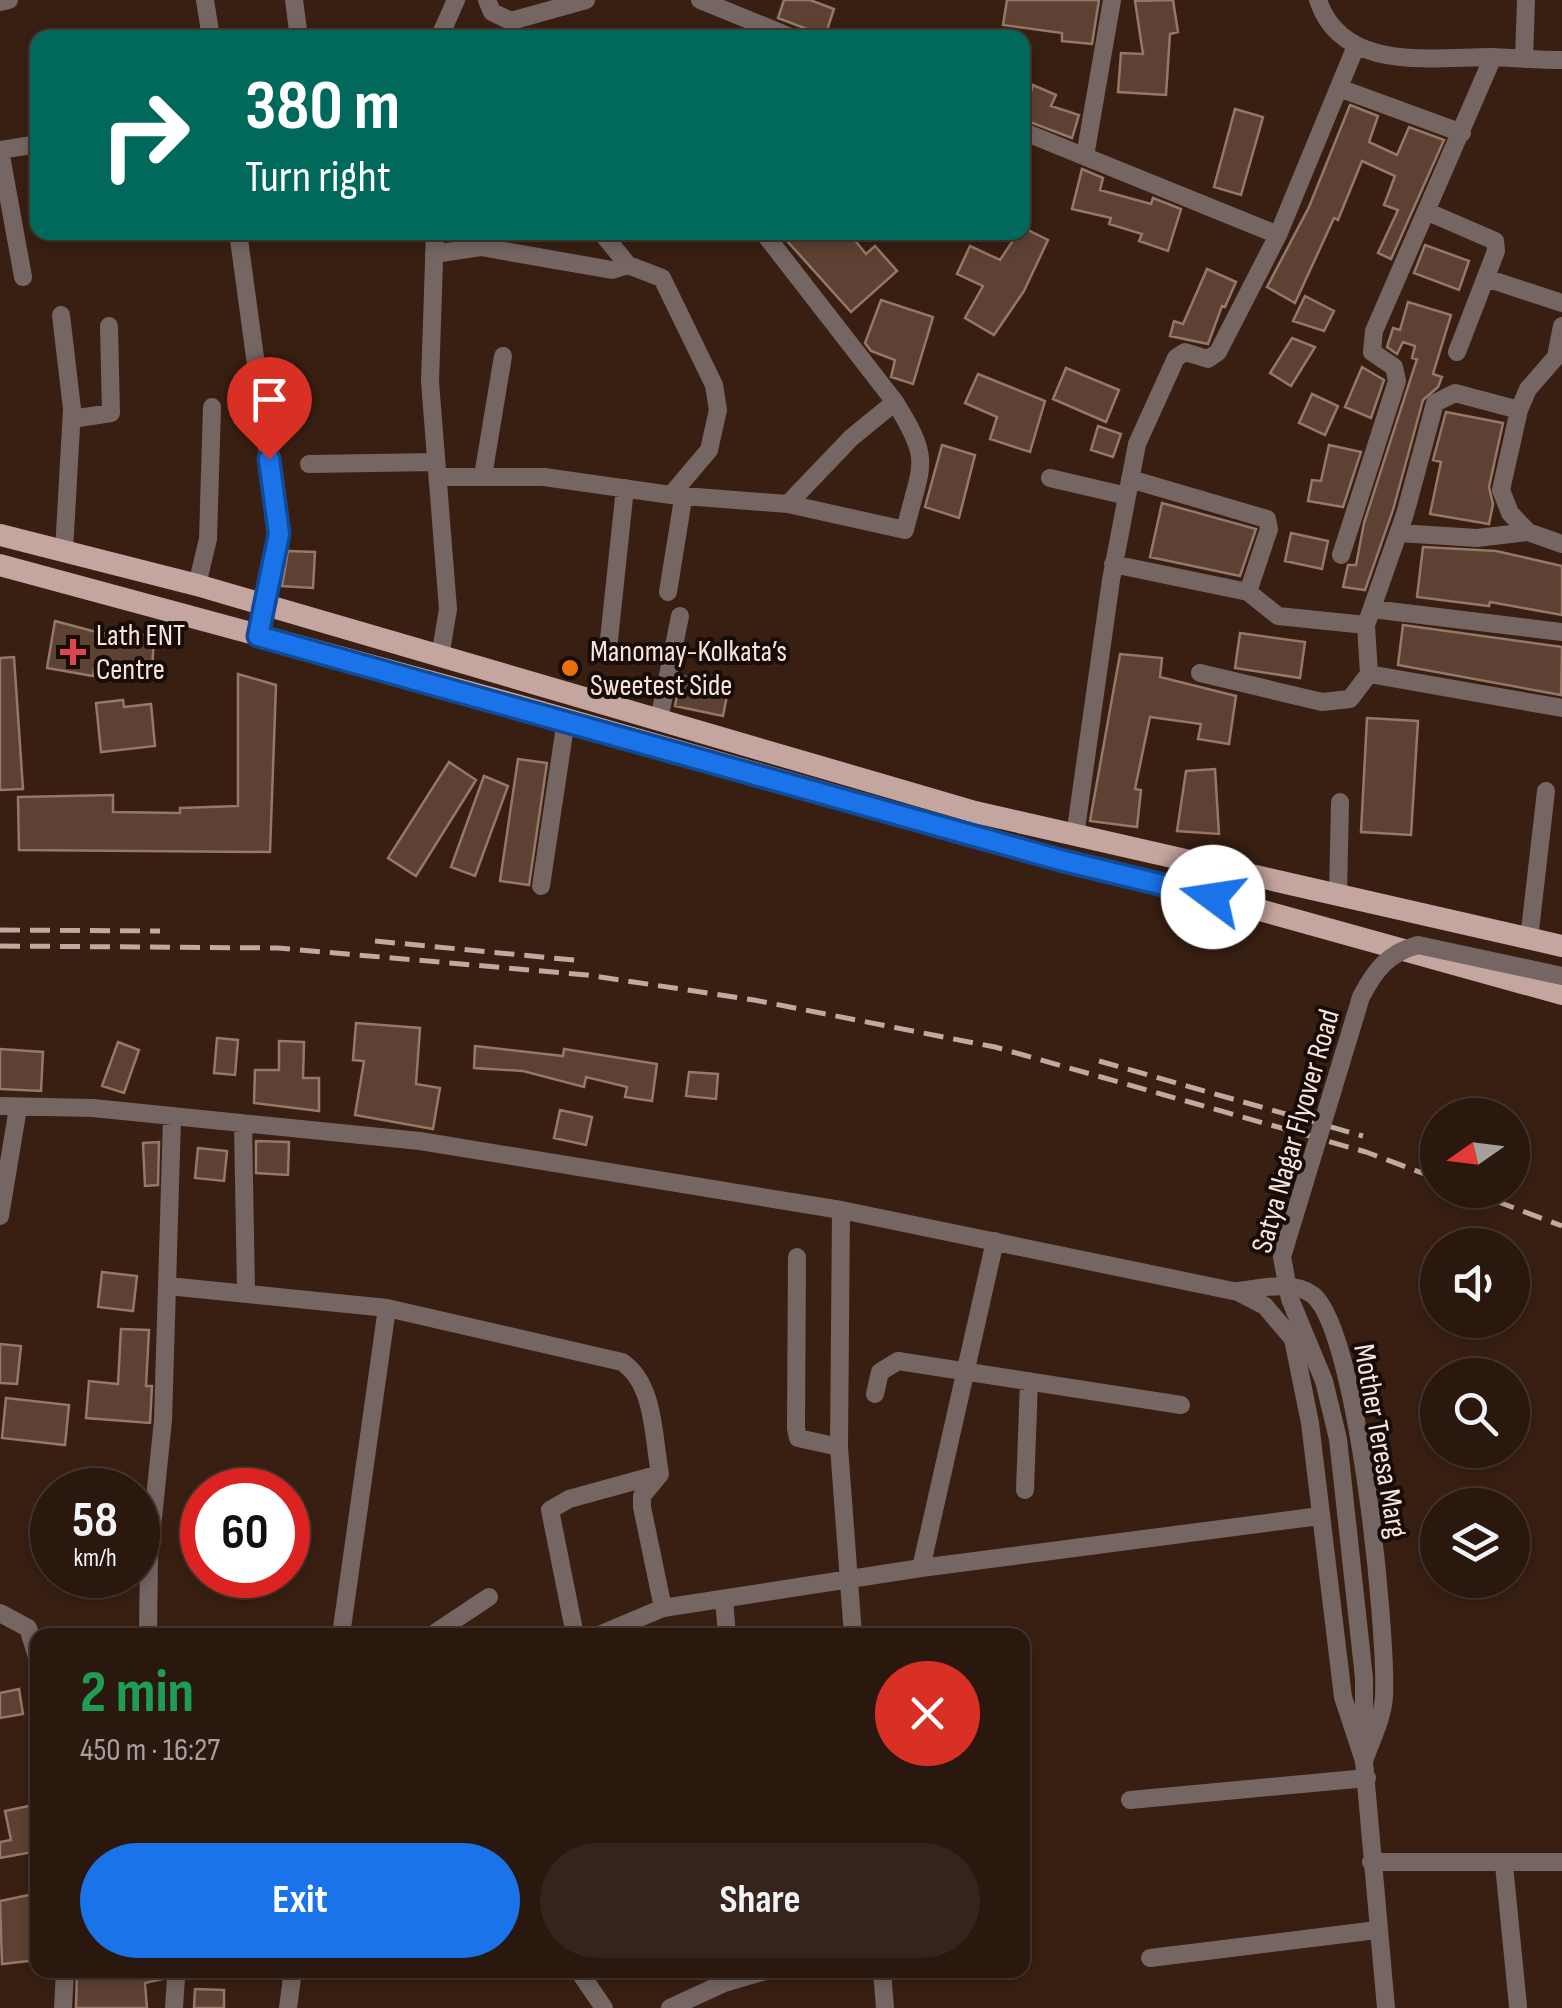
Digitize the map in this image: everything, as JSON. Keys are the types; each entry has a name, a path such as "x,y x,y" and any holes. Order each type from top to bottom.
{"main road":[{"path":"0,535 198,585 1075,836 1562,946"},
{"path":"0,565 1060,860 1213,897 1562,994"},
{"path":"1213,897 1219,870"}],"street":[{"path":"0,2 9,0"},
{"path":"205,0 209,30"},
{"path":"294,0 298,30"},
{"path":"443,30 456,0"},
{"path":"487,0 492,12 510,21 586,0"},
{"path":"700,0 773,30"},
{"path":"1084,156 1112,0"},
{"path":"1318,0 1332,26 1356,46 1394,57 1562,60"},
{"path":"1524,59 1526,0"},
{"path":"1075,836 1113,564 1137,444 1176,358 1185,352 1208,359 1218,352 1278,235 1356,46"},
{"path":"1341,555 1397,381 1394,367 1372,352 1370,343 1493,57"},
{"path":"1339,88 1462,133"},
{"path":"1030,134 1278,235"},
{"path":"23,277 0,150 30,145"},
{"path":"1428,212 1495,241 1486,278 1457,352"},
{"path":"239,240 279,534 268,605 258,636"},
{"path":"435,240 428,336 448,609 440,657"},
{"path":"607,240 628,266 662,278 714,385 718,410 709,450 677,497 668,592"},
{"path":"310,464 544,477 677,497 788,504 905,530 923,458 918,439 895,402 769,240"},
{"path":"434,254 481,246 612,270 628,266"},
{"path":"1486,278 1562,303"},
{"path":"61,315 72,419 64,551"},
{"path":"72,419 112,413 109,326"},
{"path":"1562,326 1557,365 1528,388 1519,410 1501,490 1510,514 1528,532 1562,544"},
{"path":"483,476 503,356"},
{"path":"1200,673 1339,702 1360,692 1369,674 1369,617 1399,532 1436,404 1455,394 1519,410"},
{"path":"788,504 851,438 895,402"},
{"path":"198,585 208,540 212,407"},
{"path":"1050,478 1128,487 1267,519 1269,529 1248,592"},
{"path":"608,649 625,488"},
{"path":"1399,532 1477,538 1528,532"},
{"path":"1113,564 1248,592 1278,616 1369,617 1562,632"},
{"path":"659,720 680,616"},
{"path":"1369,674 1562,708"},
{"path":"542,886 566,720"},
{"path":"1529,938 1546,791"},
{"path":"1338,896 1340,802"},
{"name":"Satya Nagar Flyover Road","path":"1364,1678 1338,1440 1324,1380 1284,1280 1282,1257 1298,1196 1360,997 1374,972 1396,951 1418,945 1562,976"},
{"path":"0,1216 9,1107 92,1108 420,1141 840,1210 1238,1292"},
{"path":"148,1628 168,1286 172,1118"},
{"path":"244,1123 246,1291"},
{"path":"840,1210 839,1447 852,1628"},
{"path":"921,1568 995,1241"},
{"path":"797,1257 798,1438 839,1447"},
{"path":"168,1286 387,1308 622,1362 636,1371 644,1387 660,1474 642,1496 642,1507 663,1608"},
{"name":"Mother Teresa Marg","path":"1238,1292 1296,1287 1310,1292 1324,1306 1337,1342 1360,1444 1381,1638 1384,1699 1366,1770"},
{"name":"Mother Teresa Marg","path":"1238,1292 1265,1306 1293,1339 1302,1371 1343,1697 1366,1770"},
{"path":"342,1628 387,1308"},
{"path":"876,1394 880,1372 898,1362 1181,1404"},
{"path":"1026,1490 1029,1381"},
{"path":"574,1628 550,1510 569,1499 660,1474"},
{"path":"615,1628 663,1608 921,1568 1320,1516"},
{"path":"442,1628 489,1596"},
{"path":"724,1600 727,1628"},
{"path":"0,1614 28,1628 30,1634"},
{"name":"Mother Teresa Marg","path":"1364,1678 1371,1862 1386,2008"},
{"path":"1130,1800 1366,1770"},
{"path":"1371,1862 1562,1862"},
{"path":"1504,1865 1518,2006"},
{"path":"1150,1958 1378,1930"},
{"path":"64,2008 65,1978"},
{"path":"174,2008 176,1978"},
{"path":"288,2008 293,1978"},
{"path":"583,1978 604,2008"},
{"path":"670,2008 741,1978"},
{"path":"883,1978 886,2008"}],"building":[{"path":"784,0 810,0 834,9 827,30 809,30 778,18"},
{"path":"1007,0 1099,0 1092,44 1062,41 1062,33 1003,25"},
{"path":"1173,0 1178,32 1170,34 1166,95 1118,92 1121,53 1143,54 1135,1"},
{"path":"1033,85 1056,95 1051,106 1079,115 1072,138 1030,122"},
{"path":"1350,105 1378,116 1369,142 1397,155 1409,127 1444,140 1391,259 1378,253 1398,210 1384,205 1395,176 1362,161 1338,220 1334,218 1295,303 1267,287 1309,207"},
{"path":"1235,109 1263,117 1241,195 1214,187"},
{"path":"1082,169 1103,178 1100,190 1151,204 1153,198 1181,209 1168,251 1139,241 1142,234 1109,224 1111,218 1072,209"},
{"path":"1030,231 1048,240 1024,291 994,335 965,318 983,286 957,274 970,246 1000,260 1013,240 1030,240"},
{"path":"786,240 855,240 866,254 875,246 897,271 851,312"},
{"path":"1425,245 1469,261 1459,290 1414,273"},
{"path":"1207,269 1236,282 1208,344 1170,336 1174,321 1183,324"},
{"path":"1305,296 1334,311 1324,331 1293,321"},
{"path":"881,300 933,317 913,384 891,377 895,360 871,351 865,343"},
{"path":"1408,302 1451,315 1433,374 1442,377 1438,387 1423,400 1393,510 1365,590 1343,587 1348,565 1356,565 1364,523 1417,359 1412,358 1415,346 1403,342 1397,354 1387,347 1393,328 1400,330"},
{"path":"1292,338 1315,347 1291,386 1270,373"},
{"path":"1362,367 1384,380 1371,418 1345,407"},
{"path":"1066,368 1119,390 1106,422 1053,399"},
{"path":"978,374 1045,401 1030,452 990,439 997,417 965,403"},
{"path":"1312,394 1338,406 1325,435 1299,423"},
{"path":"1446,412 1503,423 1489,487 1493,504 1489,524 1430,514 1441,462 1433,460"},
{"path":"1098,426 1121,434 1113,457 1091,450"},
{"path":"942,445 975,455 959,518 925,507"},
{"path":"1329,445 1361,452 1343,507 1308,501 1312,480 1321,481"},
{"path":"1162,503 1256,529 1240,576 1150,557"},
{"path":"1291,533 1328,541 1322,569 1285,561"},
{"path":"1423,547 1496,551 1562,566 1562,615 1490,602 1489,606 1417,597"},
{"path":"288,551 315,552 313,588 282,586"},
{"path":"55,621 100,633 154,635 152,672 94,669 93,676 47,668"},
{"path":"1403,625 1562,647 1561,695 1398,665"},
{"path":"1240,633 1305,642 1300,678 1235,668"},
{"path":"1120,654 1162,658 1160,677 1236,696 1229,744 1198,739 1201,724 1150,717 1135,789 1141,790 1137,827 1090,821"},
{"path":"14,657 23,789 0,790 0,658"},
{"path":"238,674 276,685 270,852 19,850 18,797 113,795 113,812 180,813 180,808 238,806"},
{"path":"681,676 729,685 723,716 675,706"},
{"path":"123,700 124,707 151,704 155,746 101,752 96,703"},
{"path":"1367,718 1418,721 1411,835 1361,832"},
{"path":"518,759 547,763 529,885 500,881"},
{"path":"449,762 476,780 416,876 388,858"},
{"path":"1215,769 1219,834 1177,831 1186,771"},
{"path":"484,776 508,786 475,876 451,867"},
{"path":"356,1023 420,1028 416,1084 440,1088 433,1129 355,1115 364,1061 353,1060"},
{"path":"217,1038 238,1040 235,1075 214,1073"},
{"path":"279,1041 304,1042 303,1078 319,1078 319,1111 254,1103 255,1070 279,1070"},
{"path":"118,1042 139,1050 124,1093 102,1086"},
{"path":"475,1046 563,1056 564,1049 657,1064 652,1101 625,1097 627,1087 586,1077 584,1087 523,1071 474,1068"},
{"path":"0,1049 43,1052 41,1091 0,1089"},
{"path":"689,1072 718,1074 716,1099 686,1096"},
{"path":"560,1110 592,1117 586,1145 554,1138"},
{"path":"256,1141 289,1142 288,1175 256,1173"},
{"path":"159,1142 158,1185 145,1186 143,1143"},
{"path":"198,1148 227,1151 224,1181 195,1178"},
{"path":"102,1272 137,1276 133,1311 98,1307"},
{"path":"121,1329 149,1330 146,1386 152,1386 150,1423 86,1418 89,1381 118,1384"},
{"path":"0,1344 21,1346 17,1384 0,1383"},
{"path":"6,1398 69,1405 65,1445 2,1438"},
{"path":"19,1689 23,1714 0,1718 0,1693"},
{"path":"30,1806 30,1852 0,1858 0,1842 11,1840 5,1811"},
{"path":"30,1895 30,1961 2,1964 0,1901"},
{"path":"77,1978 163,1978 145,1983 147,2008 76,2008"},
{"path":"195,1989 224,1990 224,2008 194,2008"}],"railway":[{"path":"0,930 160,931"},
{"path":"375,941 584,961"},
{"path":"0,946 278,948 587,975 754,1000 995,1047 1366,1152 1420,1172"},
{"path":"1099,1061 1363,1136"},
{"path":"1514,1208 1562,1226"}],"place":[{"name":"Lath ENT Centre","path":"73,652"},
{"name":"Manomay-Kolkata’s Sweetest Side","path":"570,668"}],"route":[{"path":"269,459 279,534 268,605 258,636 517,705 934,826 1213,897"}]}
